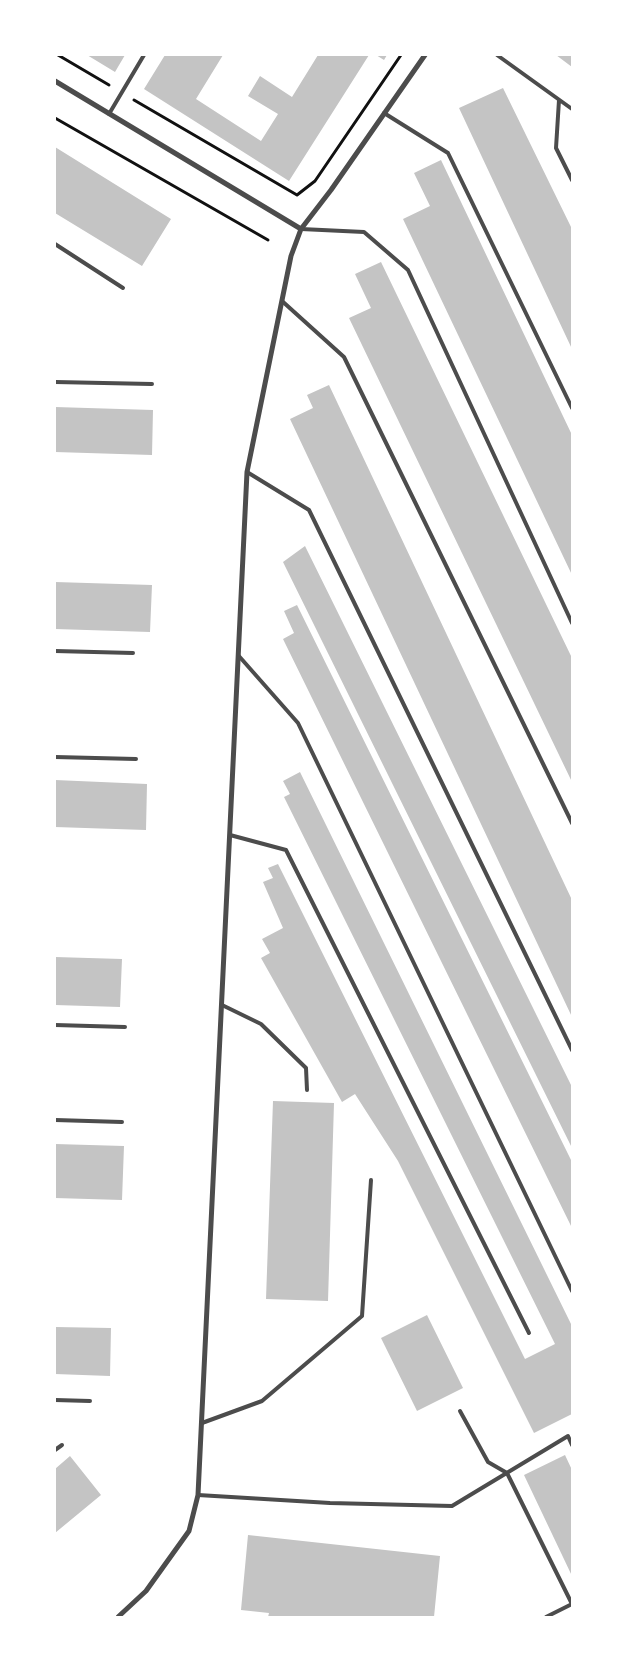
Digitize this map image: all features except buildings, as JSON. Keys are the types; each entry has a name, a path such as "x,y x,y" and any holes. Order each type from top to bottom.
{"street":[{"path":"118,1617 146,1591 189,1531 198,1495 247,472 291,256 301,229 425,55"},
{"path":"55,81 301,229"}],"lane":[{"path":"109,114 144,55"},
{"path":"497,55 572,110"},
{"path":"559,100 556,148 572,180"},
{"path":"384,113 448,153 572,408"},
{"path":"301,229 364,232 408,270 572,623"},
{"path":"55,244 123,288"},
{"path":"282,301 344,357 572,823"},
{"path":"55,382 152,384"},
{"path":"247,472 309,510 572,1050"},
{"path":"55,651 133,653"},
{"path":"238,655 298,724 572,1291"},
{"path":"55,757 136,759"},
{"path":"230,835 286,850 529,1333"},
{"path":"222,1005 261,1024 306,1068 306,1090"},
{"path":"55,1025 125,1027"},
{"path":"55,1120 122,1122"},
{"path":"202,1423 262,1401 362,1316 371,1180"},
{"path":"55,1400 90,1401"},
{"path":"460,1411 488,1462 508,1473 572,1604 546,1617"},
{"path":"198,1495 452,1506 568,1436 572,1445"},
{"path":"55,1450 62,1445"}],"path":[{"path":"58,55 297,195 315,181 401,55"},
{"path":"55,118 268,240"}]}
